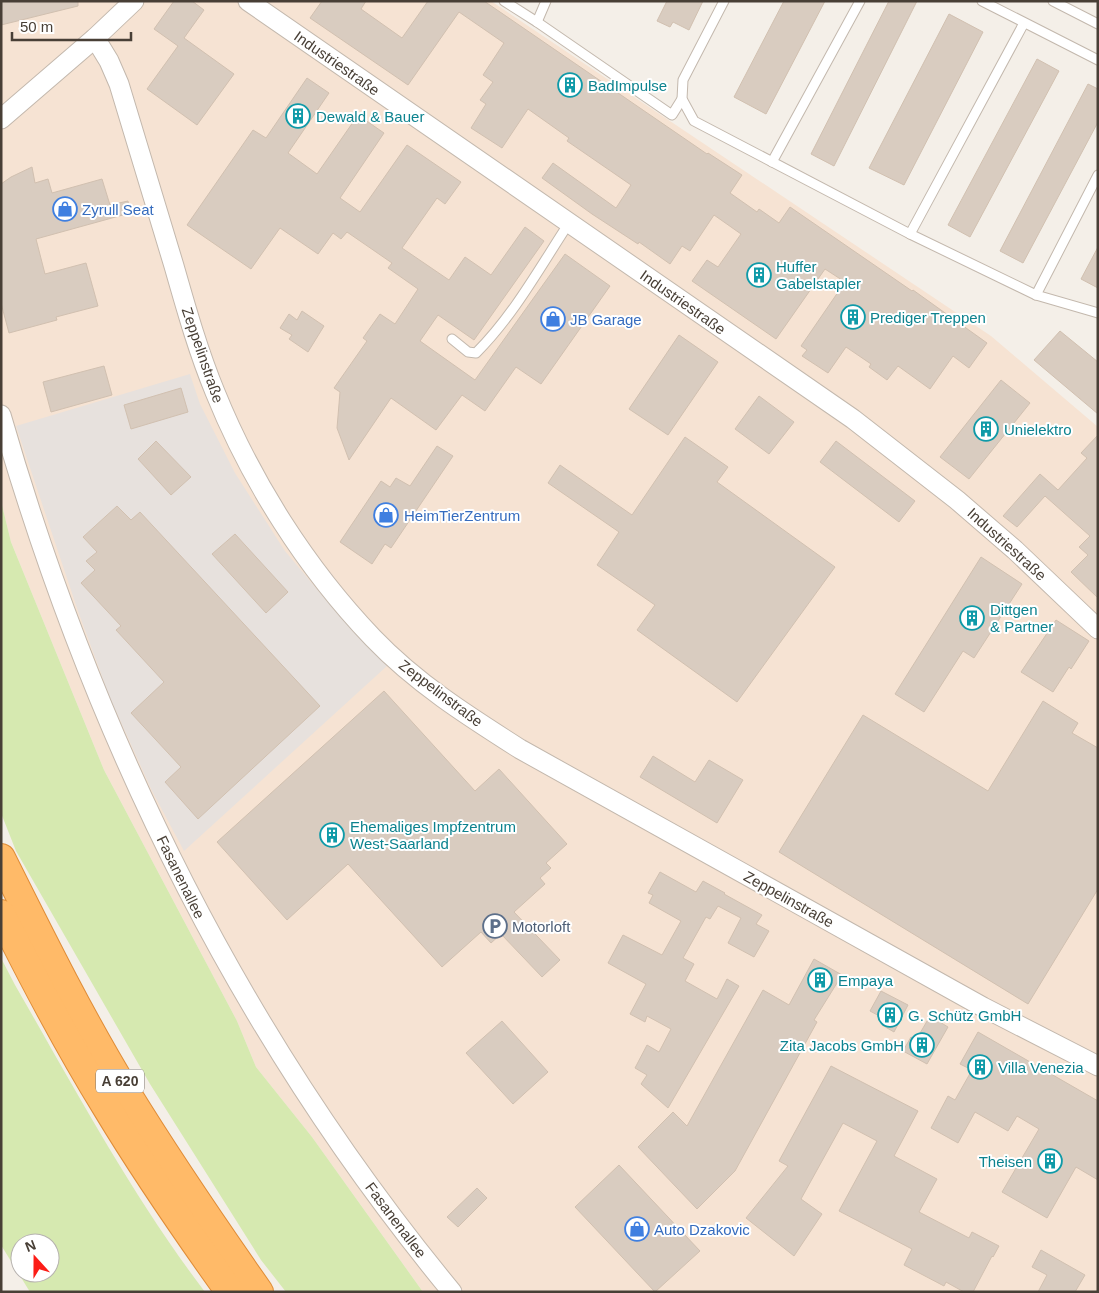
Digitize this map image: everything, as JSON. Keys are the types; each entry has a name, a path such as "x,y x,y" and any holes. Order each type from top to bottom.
{"highway":[{"name":"A 620","path":"1,858 49,955 124,1088 172,1166 259,1292"},
{"name":"A 620","path":"1,914 27,966 107,1108 155,1185 230,1292"}],"street":[{"path":"1,119 95,38 134,1"},
{"name":"Industriestraße","path":"248,1 853,419 906,458 1015,550 1098,628"},
{"name":"Zeppelinstraße","path":"95,38 109,60 119,84 198,348 215,393 237,441 259,483 288,530 344,606 374,639 416,678 460,711 520,748 983,1007 1098,1066"},
{"name":"Fasanenallee","path":"1,415 24,495 56,586 102,706 187,890 217,947 323,1120 373,1191 452,1292"}],"lane":[{"path":"504,1 672,115 682,98 683,80 724,1"},
{"path":"537,22 546,1"},
{"path":"772,162 860,1"},
{"path":"982,1 1098,60"},
{"path":"1052,1 1098,24"},
{"path":"910,234 1024,22"},
{"path":"682,98 694,121 910,234 1036,295 1098,313"},
{"path":"1036,295 1098,175"},
{"path":"452,339 468,352 476,353 500,327 569,223"}],"shaded area":[{"path":"1,1 491,1 991,336 1098,427 1098,1292 423,1292 312,1137 256,1067 237,1021 104,770 11,542 1,501"},
{"path":"190,374 200,404 235,473 285,551 336,612 387,666 184,851 152,791 110,698 79,614 16,426"}],"green space":[{"path":"1,501 11,542 104,770 237,1021 256,1067 312,1137 423,1292 286,1292 261,1260 150,1084 16,851 1,813"},
{"path":"1,958 82,1103 129,1180 178,1256 205,1292 30,1292 24,1283 60,1283 60,1233 10,1233 10,1260 1,1245"}],"building":[{"path":"1,1 78,1 78,6 1,25"},
{"path":"174,1 192,1 204,10 184,38 234,74 197,125 147,89 178,46 154,29"},
{"path":"322,1 366,1 361,9 402,38 428,1 484,1 707,154 742,175 730,193 757,212 759,209 779,223 790,207 913,290 987,343 969,368 953,356 930,389 898,366 887,380 869,367 871,364 846,347 828,373 802,356 807,350 801,346 845,282 825,269 776,339 692,281 707,260 718,267 741,234 714,215 690,251 682,246 670,264 639,242 638,244 592,214 542,178 553,163 616,208 631,185 567,141 569,138 528,109 502,148 471,128 486,104 480,100 493,82 483,75 504,43 459,12 408,85 310,18"},
{"path":"667,1 703,1 689,30 673,22 670,27 657,21"},
{"path":"784,1 825,1 766,114 734,97"},
{"path":"889,1 917,1 834,166 811,154"},
{"path":"949,14 983,32 904,185 869,168"},
{"path":"1037,59 1059,71 970,237 948,225"},
{"path":"307,78 329,93 288,153 317,174 358,115 384,133 340,198 360,212 407,145 461,182 445,204 437,198 402,248 449,280 465,257 491,275 525,227 544,241 474,340 438,315 420,341 475,380 565,254 610,286 541,384 516,367 485,411 462,395 436,430 391,398 349,460 337,428 340,392 334,388 367,341 363,338 380,314 395,324 418,289 388,268 392,263 347,232 341,239 333,233 318,254 280,228 251,269 187,225 253,130 266,138"},
{"path":"1088,84 1098,89 1098,122 1023,263 1000,251"},
{"path":"32,167 35,183 48,179 52,193 102,179 110,205 128,201 130,213 36,239 45,274 86,263 98,306 56,317 57,320 9,333 1,303 1,184"},
{"path":"1098,247 1098,288 1081,279"},
{"path":"302,311 324,326 308,352 289,339 292,335 280,328 289,314 297,320"},
{"path":"1060,331 1098,362 1098,414 1034,360"},
{"path":"679,335 718,362 668,435 629,409"},
{"path":"104,366 112,395 51,412 43,382"},
{"name":"Unielektro","path":"1001,380 1030,403 969,479 940,457"},
{"path":"181,388 188,412 131,429 124,405"},
{"path":"759,396 794,422 769,454 735,429"},
{"path":"1098,435 1098,598 1071,572 1088,555 1079,547 1090,536 1045,496 1017,527 1003,516 1040,474 1058,490 1087,458 1081,453"},
{"path":"685,437 728,467 717,482 835,567 737,702 637,630 655,605 597,565 619,532 548,483 560,465 632,515"},
{"path":"156,441 191,477 171,495 138,459"},
{"path":"836,441 915,501 899,522 820,462"},
{"name":"HeimTierZentrum","path":"437,446 453,456 391,548 385,544 372,564 340,542 381,481 390,487 396,478 410,486"},
{"path":"117,506 131,520 140,512 320,706 198,819 165,782 181,767 131,713 164,682 116,630 121,626 81,583 95,570 86,561 97,552 83,537"},
{"path":"235,534 288,592 266,613 212,554"},
{"name":"Dittgen & Partner","path":"981,557 1022,584 974,658 963,651 924,712 895,694"},
{"path":"1056,620 1089,641 1053,692 1021,672"},
{"name":"Ehemaliges Impfzentrum West-Saarland","path":"384,691 475,791 499,769 567,844 546,863 551,868 540,878 545,884 514,912 560,960 542,977 501,934 491,943 481,932 442,967 348,864 287,920 217,842"},
{"path":"1043,701 1078,723 1072,733 1098,748 1098,889 1028,1004 779,852 863,715 988,791"},
{"path":"653,756 695,782 709,760 743,780 717,823 640,777"},
{"path":"660,872 696,892 703,881 762,915 756,924 769,931 754,957 728,943 741,918 718,906 710,919 706,917 683,958 694,964 685,981 717,999 727,979 739,986 668,1108 641,1084 647,1075 635,1068 647,1045 659,1052 671,1029 647,1016 645,1022 630,1014 646,984 608,963 623,935 662,955 681,921 649,903 653,895 648,893"},
{"path":"814,959 842,975 814,1020 817,1022 735,1171 697,1209 638,1147 673,1112 687,1126 763,990 789,1005"},
{"name":"G. Schütz GmbH","path":"881,991 908,1005 894,1032 882,1025 885,1019 870,1011"},
{"name":"Zita Jacobs GmbH","path":"930,1016 948,1027 927,1064 903,1051 911,1037 916,1040"},
{"path":"502,1021 548,1072 513,1104 466,1053"},
{"path":"978,1032 1098,1101 1098,1180 1076,1167 1047,1218 1002,1192 1039,1129 1017,1116 1008,1131 975,1112 958,1143 931,1128 948,1096 955,1100 972,1070 960,1064"},
{"path":"831,1066 918,1111 894,1156 937,1179 919,1212 969,1238 972,1232 999,1246 973,1292 964,1292 946,1282 944,1286 904,1265 912,1249 839,1211 877,1141 843,1123 801,1199 822,1214 794,1256 746,1218 788,1166 779,1161"},
{"name":"Auto Dzakovic","path":"619,1165 700,1251 655,1292 575,1207"},
{"path":"477,1188 487,1198 458,1227 447,1217"},
{"path":"1041,1250 1085,1275 1075,1292 1038,1292 1047,1275 1032,1267"}],"place":[{"name":"BadImpulse","path":"570,85"},
{"name":"Dewald & Bauer","path":"298,116"},
{"name":"Zyrull Seat","path":"65,209"},
{"name":"Huffer Gabelstapler","path":"759,275"},
{"name":"Prediger Treppen","path":"853,317"},
{"name":"JB Garage","path":"553,319"},
{"name":"Unielektro","path":"986,429"},
{"name":"HeimTierZentrum","path":"386,515"},
{"name":"Dittgen & Partner","path":"972,618"},
{"name":"Ehemaliges Impfzentrum West-Saarland","path":"332,835"},
{"name":"Motorloft","path":"495,926"},
{"name":"Empaya","path":"820,980"},
{"name":"G. Schütz GmbH","path":"890,1015"},
{"name":"Zita Jacobs GmbH","path":"922,1045"},
{"name":"Villa Venezia","path":"980,1067"},
{"name":"Theisen","path":"1050,1161"},
{"name":"Auto Dzakovic","path":"637,1229"}]}
